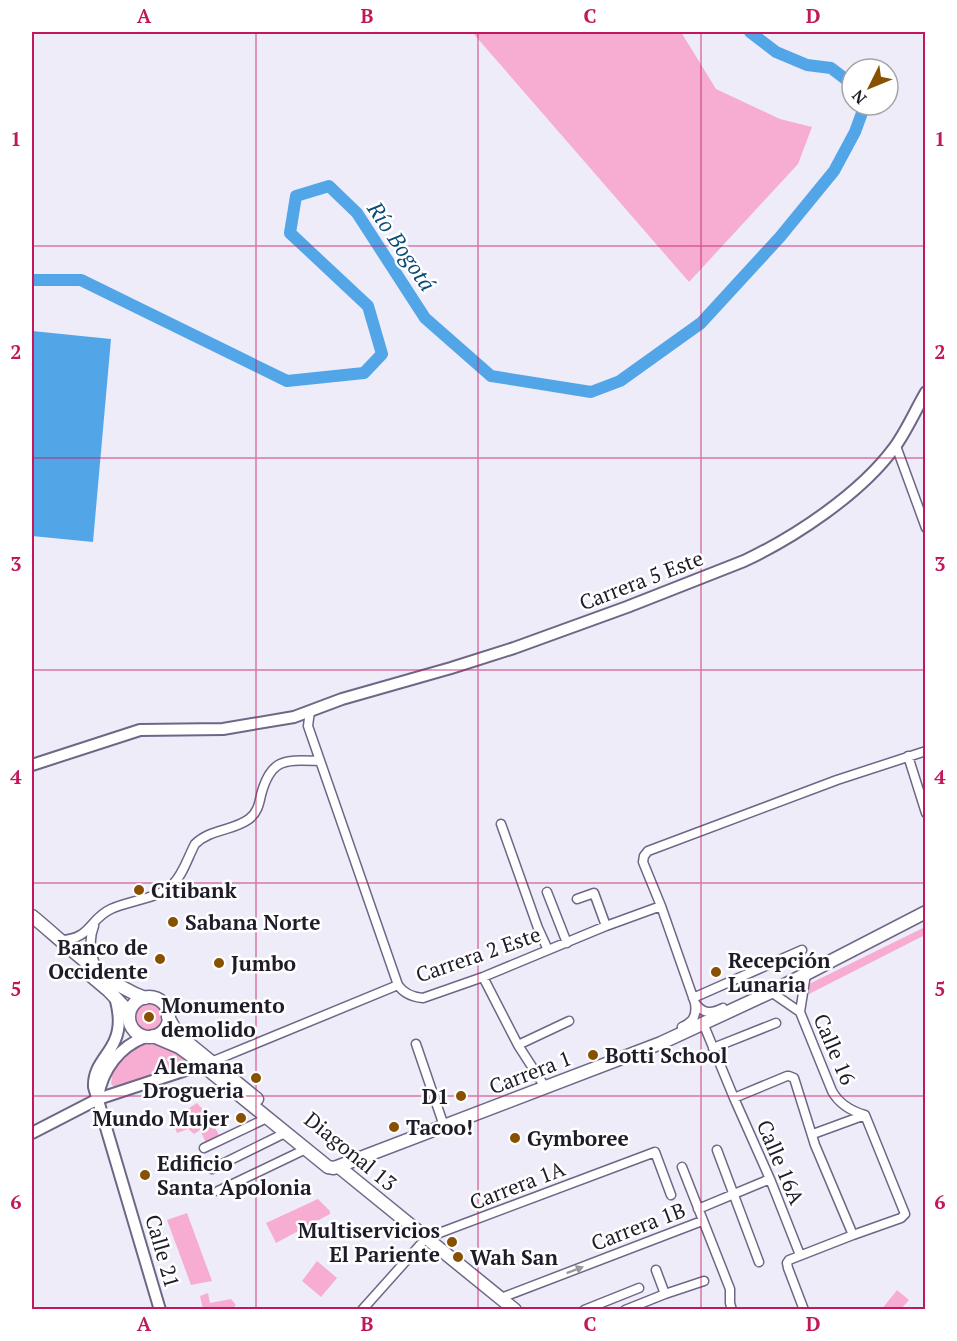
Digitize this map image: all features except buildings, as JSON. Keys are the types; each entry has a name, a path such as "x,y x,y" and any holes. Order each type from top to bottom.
{"main road":[{"name":"Carrera 1","path":"333,1167 661,1042 771,992 926,912"},
{"path":"32,916 99,972 122,988 145,998"},
{"path":"32,926 101,984 129,1012"},
{"path":"145,998 154,998 167,1009 168,1017 161,1033 149,1036 137,1034 132,1028 129,1012 136,1001 145,998"},
{"name":"Diagonal 13","path":"168,1017 176,1031 206,1063 267,1118 333,1167"},
{"name":"Diagonal 13","path":"149,1036 179,1047 206,1063 502,1304 515,1310"}],"street":[{"name":"Carrera 5 Este","path":"32,765 140,730 214,729 273,722 294,717 342,699 514,648 744,561 782,542 812,523 838,504 876,469 896,446 926,392"},
{"path":"896,446 922,506 926,528"},
{"path":"310,711 308,726 398,985"},
{"path":"294,717 308,726"},
{"path":"661,1042 671,1032 689,1023 696,1011 661,906 643,862 648,851 826,784 926,751"},
{"path":"908,756 926,813"},
{"path":"61,940 82,935 109,910 171,887 199,840 210,833 246,821 256,812 268,774 277,766 291,760 320,761"},
{"path":"501,824 548,950"},
{"path":"547,892 567,943"},
{"path":"577,899 594,893 606,926"},
{"name":"Carrera 2 Este","path":"32,1133 98,1099 206,1063 398,985 407,994 423,998 483,977 606,926 661,906"},
{"path":"95,922 90,940 99,972"},
{"path":"694,1001 802,950"},
{"name":"Calle 16","path":"806,974 800,1012 831,1091 847,1107 865,1115"},
{"path":"483,977 518,1045 545,1087"},
{"name":"Calle 16","path":"771,992 800,1012"},
{"name":"Calle 21","path":"115,997 119,1012 118,1029 114,1042 95,1074 94,1087 160,1310"},
{"path":"694,1001 700,1009 707,1013 723,1008 734,1010"},
{"path":"518,1045 568,1021"},
{"name":"Calle 16A","path":"703,1023 800,1255"},
{"path":"713,1048 776,1023"},
{"path":"98,1099 100,1089 118,1053 126,1046 149,1036"},
{"path":"416,1044 444,1126"},
{"path":"108,1071 106,1076 110,1085 119,1091 123,1090"},
{"path":"734,1098 792,1076 815,1145 852,1235"},
{"path":"804,1310 787,1263 789,1260 901,1218 905,1214 865,1115 813,1134"},
{"path":"204,1149 267,1118"},
{"path":"212,1169 285,1132"},
{"path":"218,1191 306,1149"},
{"path":"717,1150 759,1262"},
{"name":"Carrera 1A","path":"362,1310 424,1241 655,1152 671,1195"},
{"path":"682,1167 698,1209"},
{"name":"Carrera 1B","path":"502,1304 702,1221 698,1209 770,1179"},
{"path":"702,1221 730,1289 732,1310"},
{"path":"656,1270 665,1294"},
{"path":"625,1310 704,1281"},
{"path":"584,1310 639,1288"}],"shaded area":[{"path":"472,32 681,32 716,89 780,119 812,127 798,164 689,282"},
{"path":"925,927 925,935 809,994 809,984"},
{"path":"149,1003 159,1007 163,1017 159,1027 149,1031 139,1027 135,1017 139,1007"},
{"path":"143,1043 161,1045 185,1058 186,1062 117,1087 113,1086 111,1084 114,1068 120,1057"},
{"path":"197,1103 209,1116 220,1137 206,1143 200,1130 194,1134 188,1129 177,1133 172,1119"},
{"path":"318,1199 330,1211 330,1214 276,1243 266,1223"},
{"path":"187,1213 212,1281 191,1285 167,1220"},
{"path":"317,1261 337,1278 321,1297 302,1281"},
{"path":"897,1290 909,1300 901,1309 882,1309"},
{"path":"208,1293 210,1303 231,1299 236,1305 232,1309 203,1309 200,1296"}],"water":[{"path":"32,331 111,339 93,542 32,536"}],"waterway":[{"name":"Río Bogotá","path":"750,32 776,52 807,65 831,68 840,75"},
{"name":"Río Bogotá","path":"32,280 81,280 287,381 364,373 382,354 368,306 290,233 296,196 329,186 357,213 425,318 491,376 591,392 620,381 701,323 780,237 834,171 860,117"}],"place":[{"name":"Citibank","path":"139,890"},
{"name":"Sabana Norte","path":"173,922"},
{"name":"Banco de Occidente","path":"160,959"},
{"name":"Jumbo","path":"219,963"},
{"name":"Recepción Lunaria","path":"716,972"},
{"name":"Monumento demolido","path":"149,1017"},
{"name":"Botti School","path":"593,1055"},
{"name":"Alemana Drogueria","path":"256,1078"},
{"name":"D1","path":"461,1096"},
{"name":"Mundo Mujer","path":"241,1118"},
{"name":"Tacoo!","path":"394,1127"},
{"name":"Gymboree","path":"515,1138"},
{"name":"Edificio Santa Apolonia","path":"145,1175"},
{"name":"Multiservicios El Pariente","path":"452,1242"},
{"name":"Wah San","path":"458,1257"}]}
